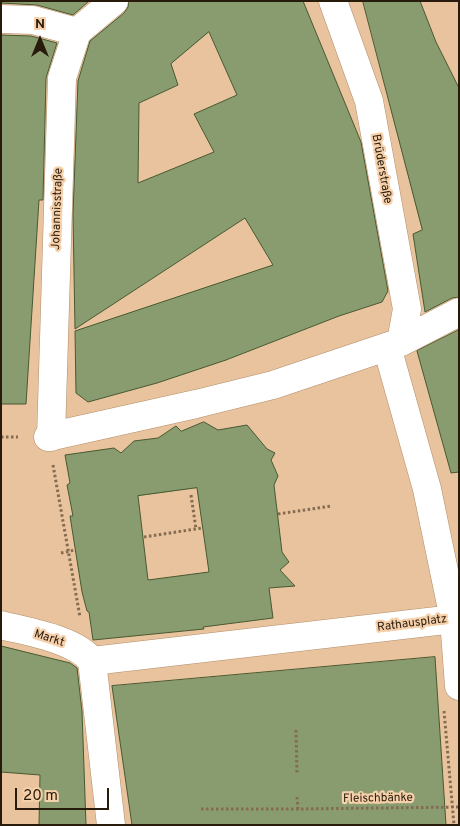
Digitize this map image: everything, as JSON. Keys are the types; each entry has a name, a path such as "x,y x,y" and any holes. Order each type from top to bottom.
{"street":[{"path":"1,19 33,20 77,32 114,1"},
{"name":"Brüderstraße","path":"333,1 369,101 406,309 394,345"},
{"name":"Johannisstraße","path":"50,437 62,78 77,32"},
{"path":"50,437 273,385 394,345 459,312"},
{"name":"Rathausplatz","path":"89,657 347,632 454,619 394,345"},
{"path":"454,619 459,686"},
{"name":"Markt","path":"1,625 60,640 89,657"},
{"path":"89,657 111,825"}],"path":[{"path":"1,437 50,437 68,551 89,657"},
{"path":"191,495 196,529"},
{"path":"278,514 331,506"},
{"path":"144,538 202,528"},
{"path":"61,553 75,550"},
{"path":"444,709 454,825"},
{"path":"296,730 298,774"},
{"path":"298,797 298,809"},
{"name":"Fleischbänke","path":"201,809 459,807"}],"building":[{"path":"1,1 89,1 73,15 37,5 1,3"},
{"path":"129,1 303,1 361,142 388,291 382,302 339,316 226,360 157,383 88,402 76,393 75,331 273,265 245,218 75,329 73,214 78,81 90,41 124,13","holes":["209,32 237,95 194,114 214,152 138,183 139,103 178,85 171,64"]},
{"path":"363,1 420,1 436,42 459,88 459,297 452,298 425,312 413,234 422,230"},
{"path":"1,35 31,36 57,43 46,78 43,200 39,200 26,404 1,404"},
{"path":"459,330 459,472 451,473 417,351"},
{"path":"204,422 218,430 247,425 267,449 275,453 271,460 278,476 274,485 282,552 289,562 280,570 295,586 269,588 273,618 203,627 204,629 93,640 89,612 87,611 82,592 70,516 73,516 67,485 70,483 65,455 114,448 121,453 134,441 158,438 176,426 181,431","holes":["197,488 209,572 148,580 138,496"]},
{"path":"1,646 70,663 77,668 82,711 86,825 39,825 40,775 1,772"},
{"path":"435,657 446,825 132,825 112,686"}]}
